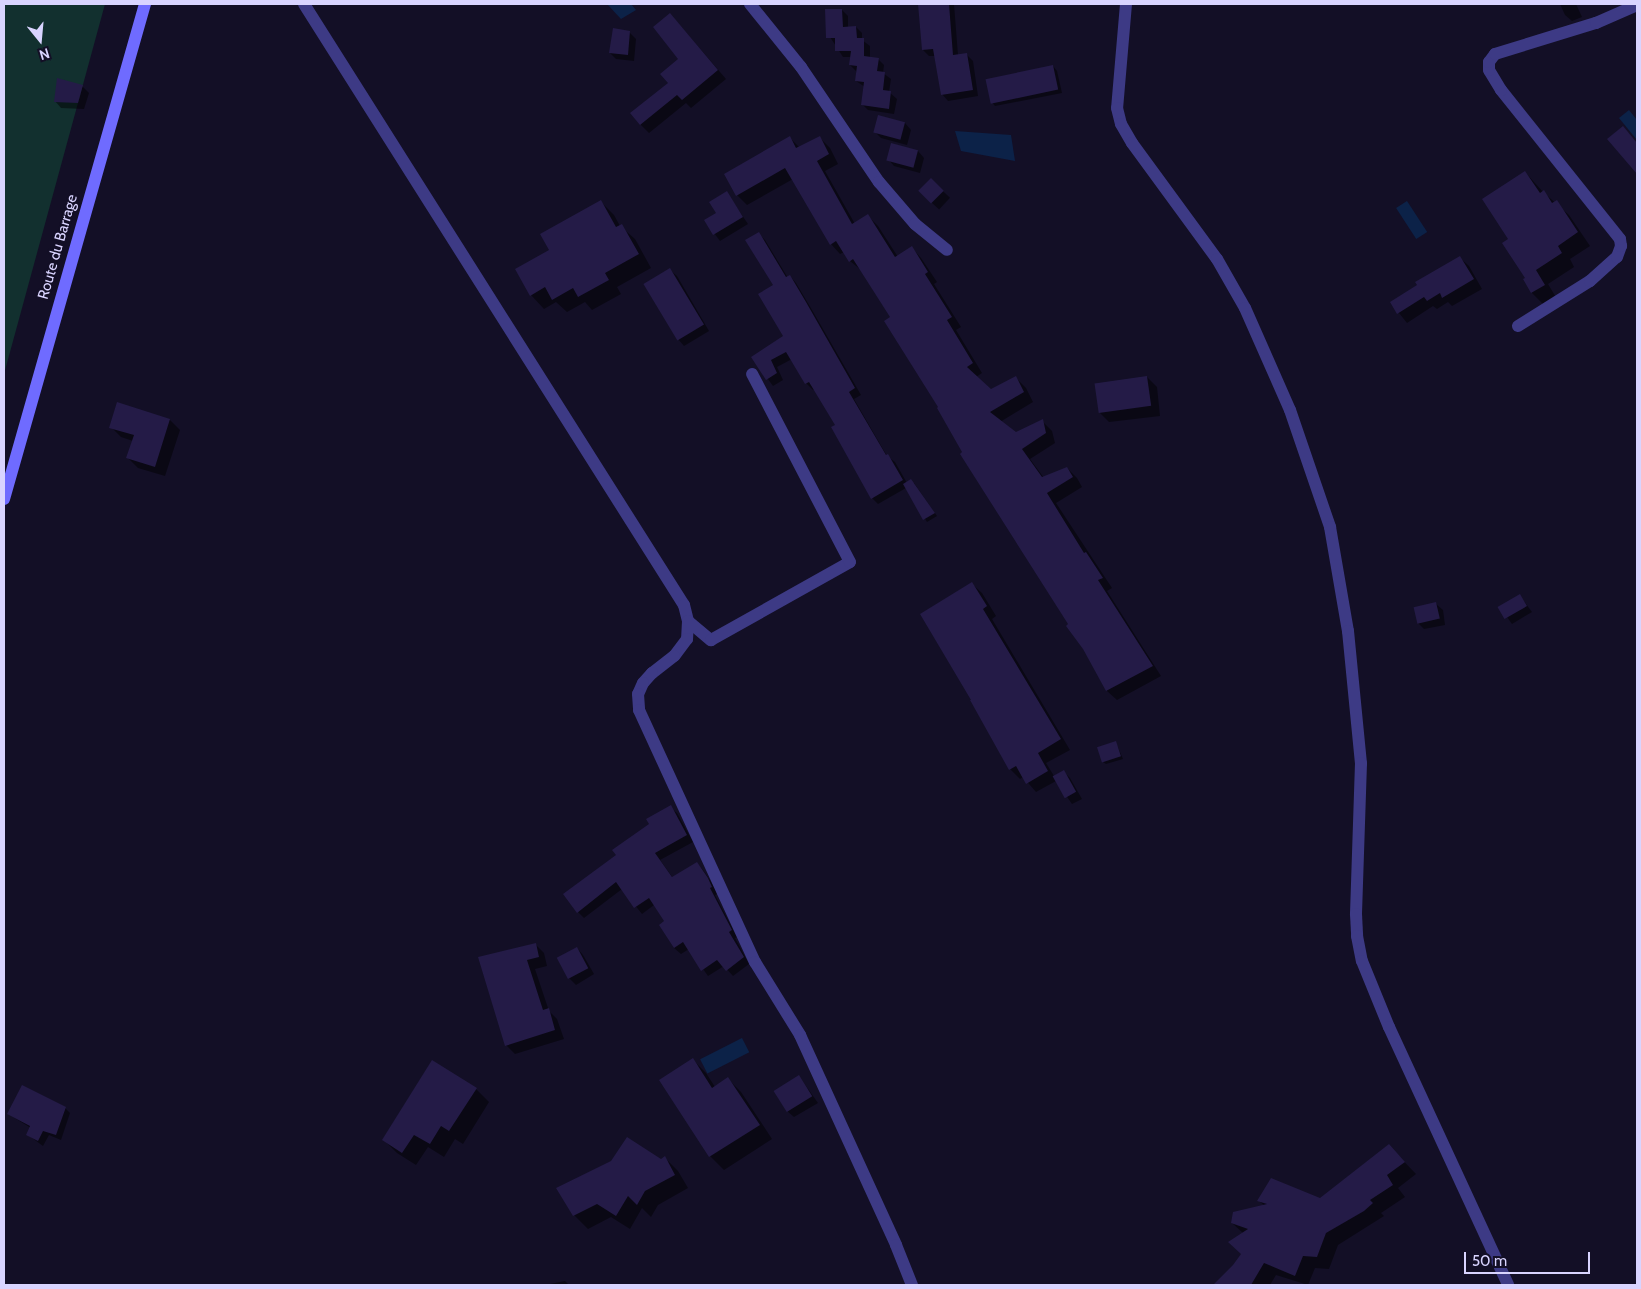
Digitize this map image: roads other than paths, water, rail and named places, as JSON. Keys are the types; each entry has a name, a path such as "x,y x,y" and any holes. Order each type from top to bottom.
{"main road":[{"name":"Route du Barrage","path":"4,499 145,4"}],"street":[{"path":"304,4 684,605 688,621 687,639 674,656 652,673 643,683 638,694 639,710 755,962 804,1043 892,1236 912,1285"},
{"path":"750,4 801,67 880,182 915,224 947,250"},
{"path":"1126,4 1117,108 1121,124 1132,143 1217,259 1245,308 1290,410 1330,528 1348,631 1361,754 1356,914 1357,936 1362,962 1389,1027 1508,1285"},
{"path":"1518,326 1590,281 1617,257 1621,246 1620,239 1501,90 1489,70 1489,62 1494,54 1596,23 1637,5"},
{"path":"688,621 711,640 850,562 752,374"}],"water":[{"path":"607,4 631,4 636,10 621,19"},
{"path":"1629,110 1637,120 1637,140 1619,118"},
{"path":"955,131 1011,135 1015,161 961,151"},
{"path":"1407,201 1427,232 1416,239 1396,208"},
{"path":"742,1038 749,1052 707,1074 700,1059"}]}
